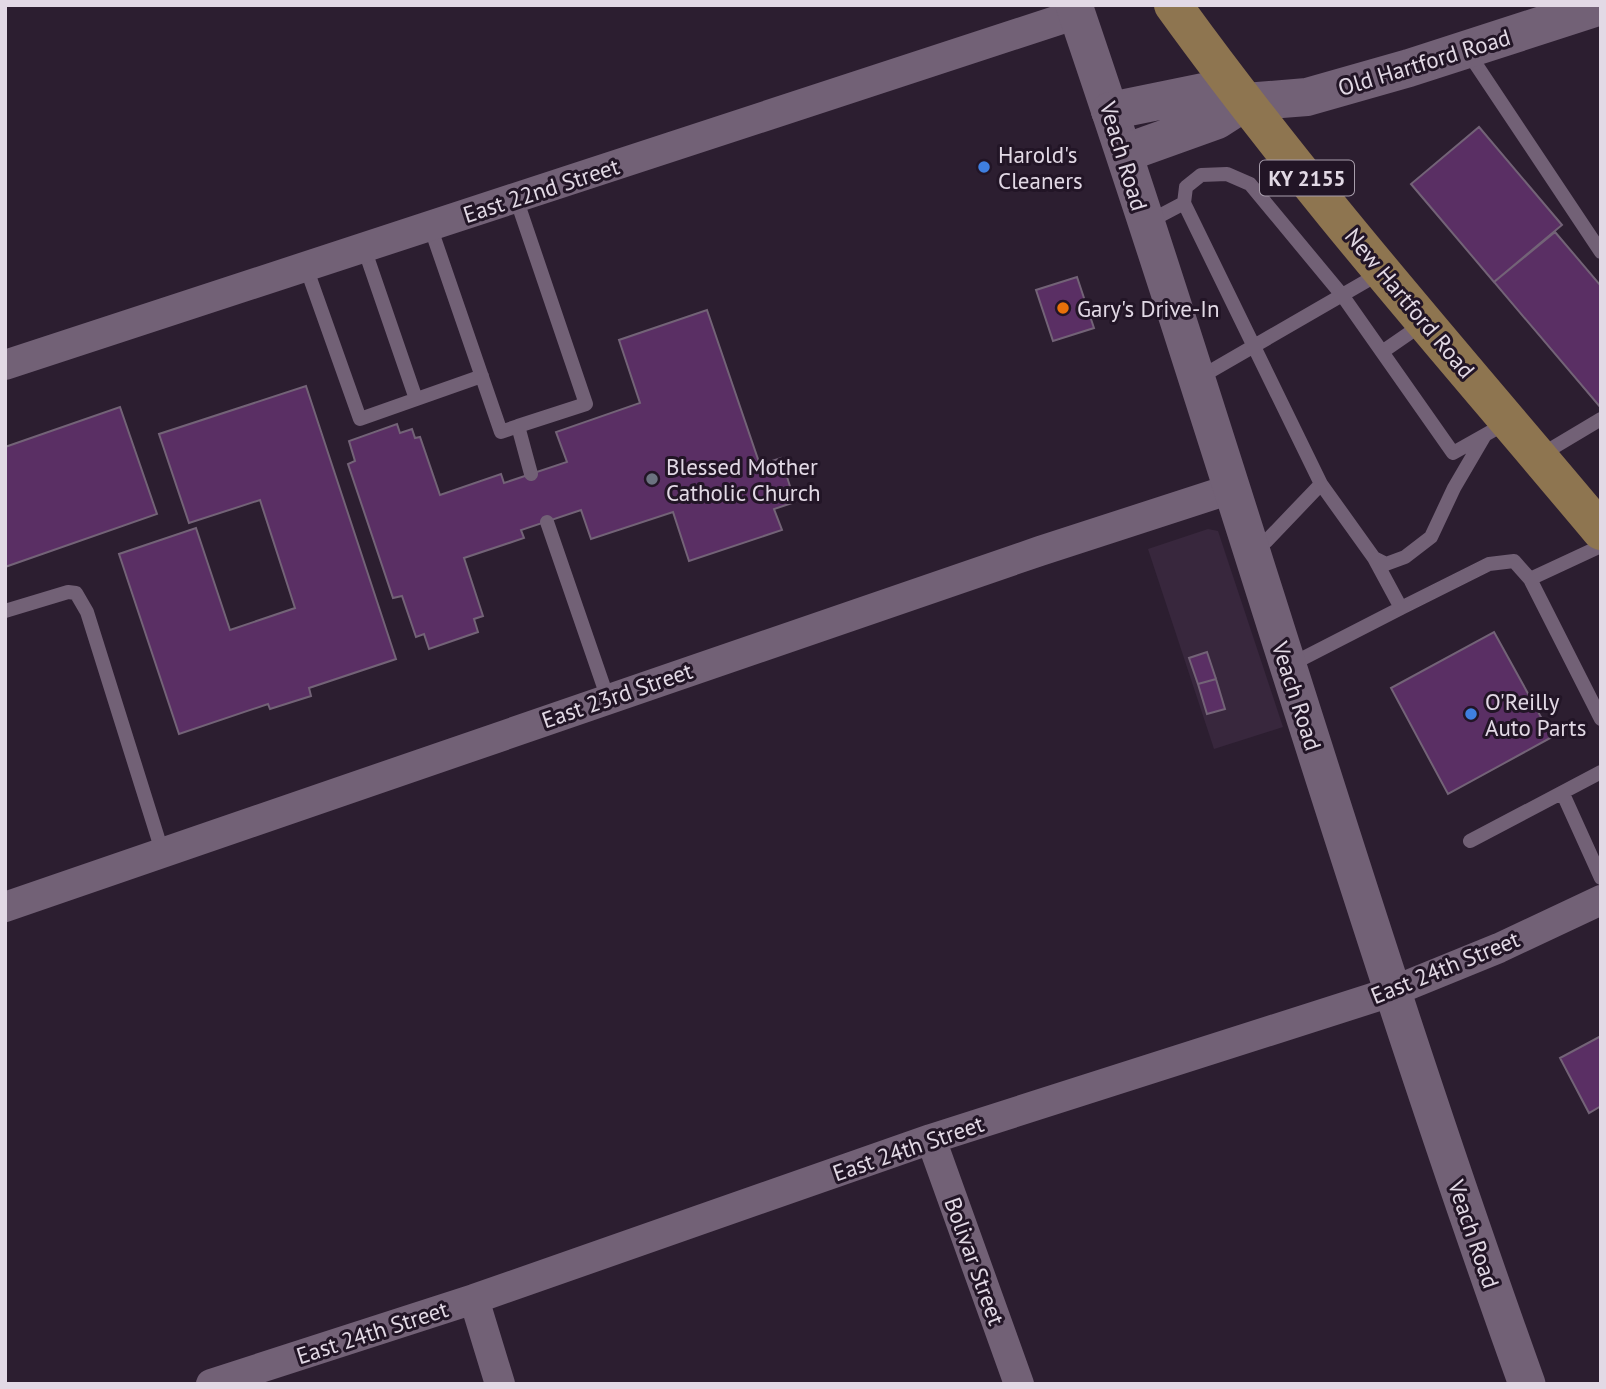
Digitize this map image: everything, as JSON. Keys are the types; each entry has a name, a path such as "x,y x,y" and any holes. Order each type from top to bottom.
{"main road":[{"name":"New Hartford Road","path":"1173,5 1245,102 1426,322 1497,428 1538,457 1601,531"},
{"name":"Old Hartford Road","path":"1245,102 1307,97 1466,50 1594,6"},
{"path":"1110,111 1203,92 1245,102"},
{"path":"1125,153 1217,120 1245,102"}],"street":[{"name":"Veach Road","path":"1075,10 1125,153 1391,992 1527,1384"},
{"name":"East 22nd Street","path":"5,365 516,198 1075,10"},
{"name":"East 23rd Street","path":"5,906 1040,551 1231,489"},
{"name":"East 24th Street","path":"211,1384 474,1299 930,1139 1391,992 1499,948 1601,900"},
{"name":"Bolivar Street","path":"930,1139 1019,1384"},
{"path":"474,1299 500,1384"}],"lane":[{"path":"1466,50 1601,252"},
{"path":"1401,608 1374,558 1321,484 1184,203 1186,187 1202,175 1227,174 1250,184 1342,295 1453,453 1497,428"},
{"path":"430,226 501,432 586,404 516,198"},
{"path":"1145,223 1184,203"},
{"path":"364,248 416,400"},
{"path":"306,267 360,419 482,376"},
{"path":"1195,380 1383,271"},
{"path":"1382,352 1426,322"},
{"path":"1538,457 1601,419"},
{"path":"518,426 531,474"},
{"path":"1374,558 1386,564 1405,557 1431,537 1454,488 1497,428"},
{"path":"1252,556 1321,484"},
{"path":"547,522 608,699"},
{"path":"1530,579 1601,546"},
{"path":"1287,666 1489,564 1514,561 1530,579 1601,719"},
{"path":"5,611 68,592 76,593 86,612 162,851"},
{"path":"1470,841 1601,772"},
{"path":"1563,794 1601,878"}],"shaded area":[{"path":"1208,529 1218,531 1283,727 1214,749 1148,549"}],"building":[{"path":"1479,127 1562,225 1494,282 1411,184"},
{"path":"1555,232 1601,286 1601,408 1494,282"},
{"path":"1077,277 1094,328 1053,341 1036,290"},
{"name":"Blessed Mother Catholic Church","path":"707,310 760,465 781,458 795,502 774,509 782,530 689,561 673,512 591,539 581,510 521,530 524,538 464,558 483,616 474,619 478,632 429,649 424,634 416,637 402,596 393,598 348,464 355,461 349,441 397,424 400,433 412,429 415,438 420,437 440,495 501,474 504,483 567,462 556,432 640,403 619,340"},
{"path":"306,386 396,659 309,688 311,696 270,709 268,704 179,734 119,554 196,528 230,630 295,608 260,500 189,523 159,434"},
{"path":"120,407 157,514 5,567 5,447"},
{"path":"1494,632 1552,737 1448,794 1391,688"},
{"path":"1207,652 1216,679 1198,684 1189,658"},
{"path":"1216,679 1225,709 1207,714 1198,684"},
{"path":"1601,1036 1601,1106 1589,1113 1560,1058"}],"place":[{"name":"Harold's Cleaners","path":"984,167"},
{"name":"Gary's Drive-In","path":"1063,308"},
{"name":"Blessed Mother Catholic Church","path":"652,479"},
{"name":"O'Reilly Auto Parts","path":"1471,714"}]}
